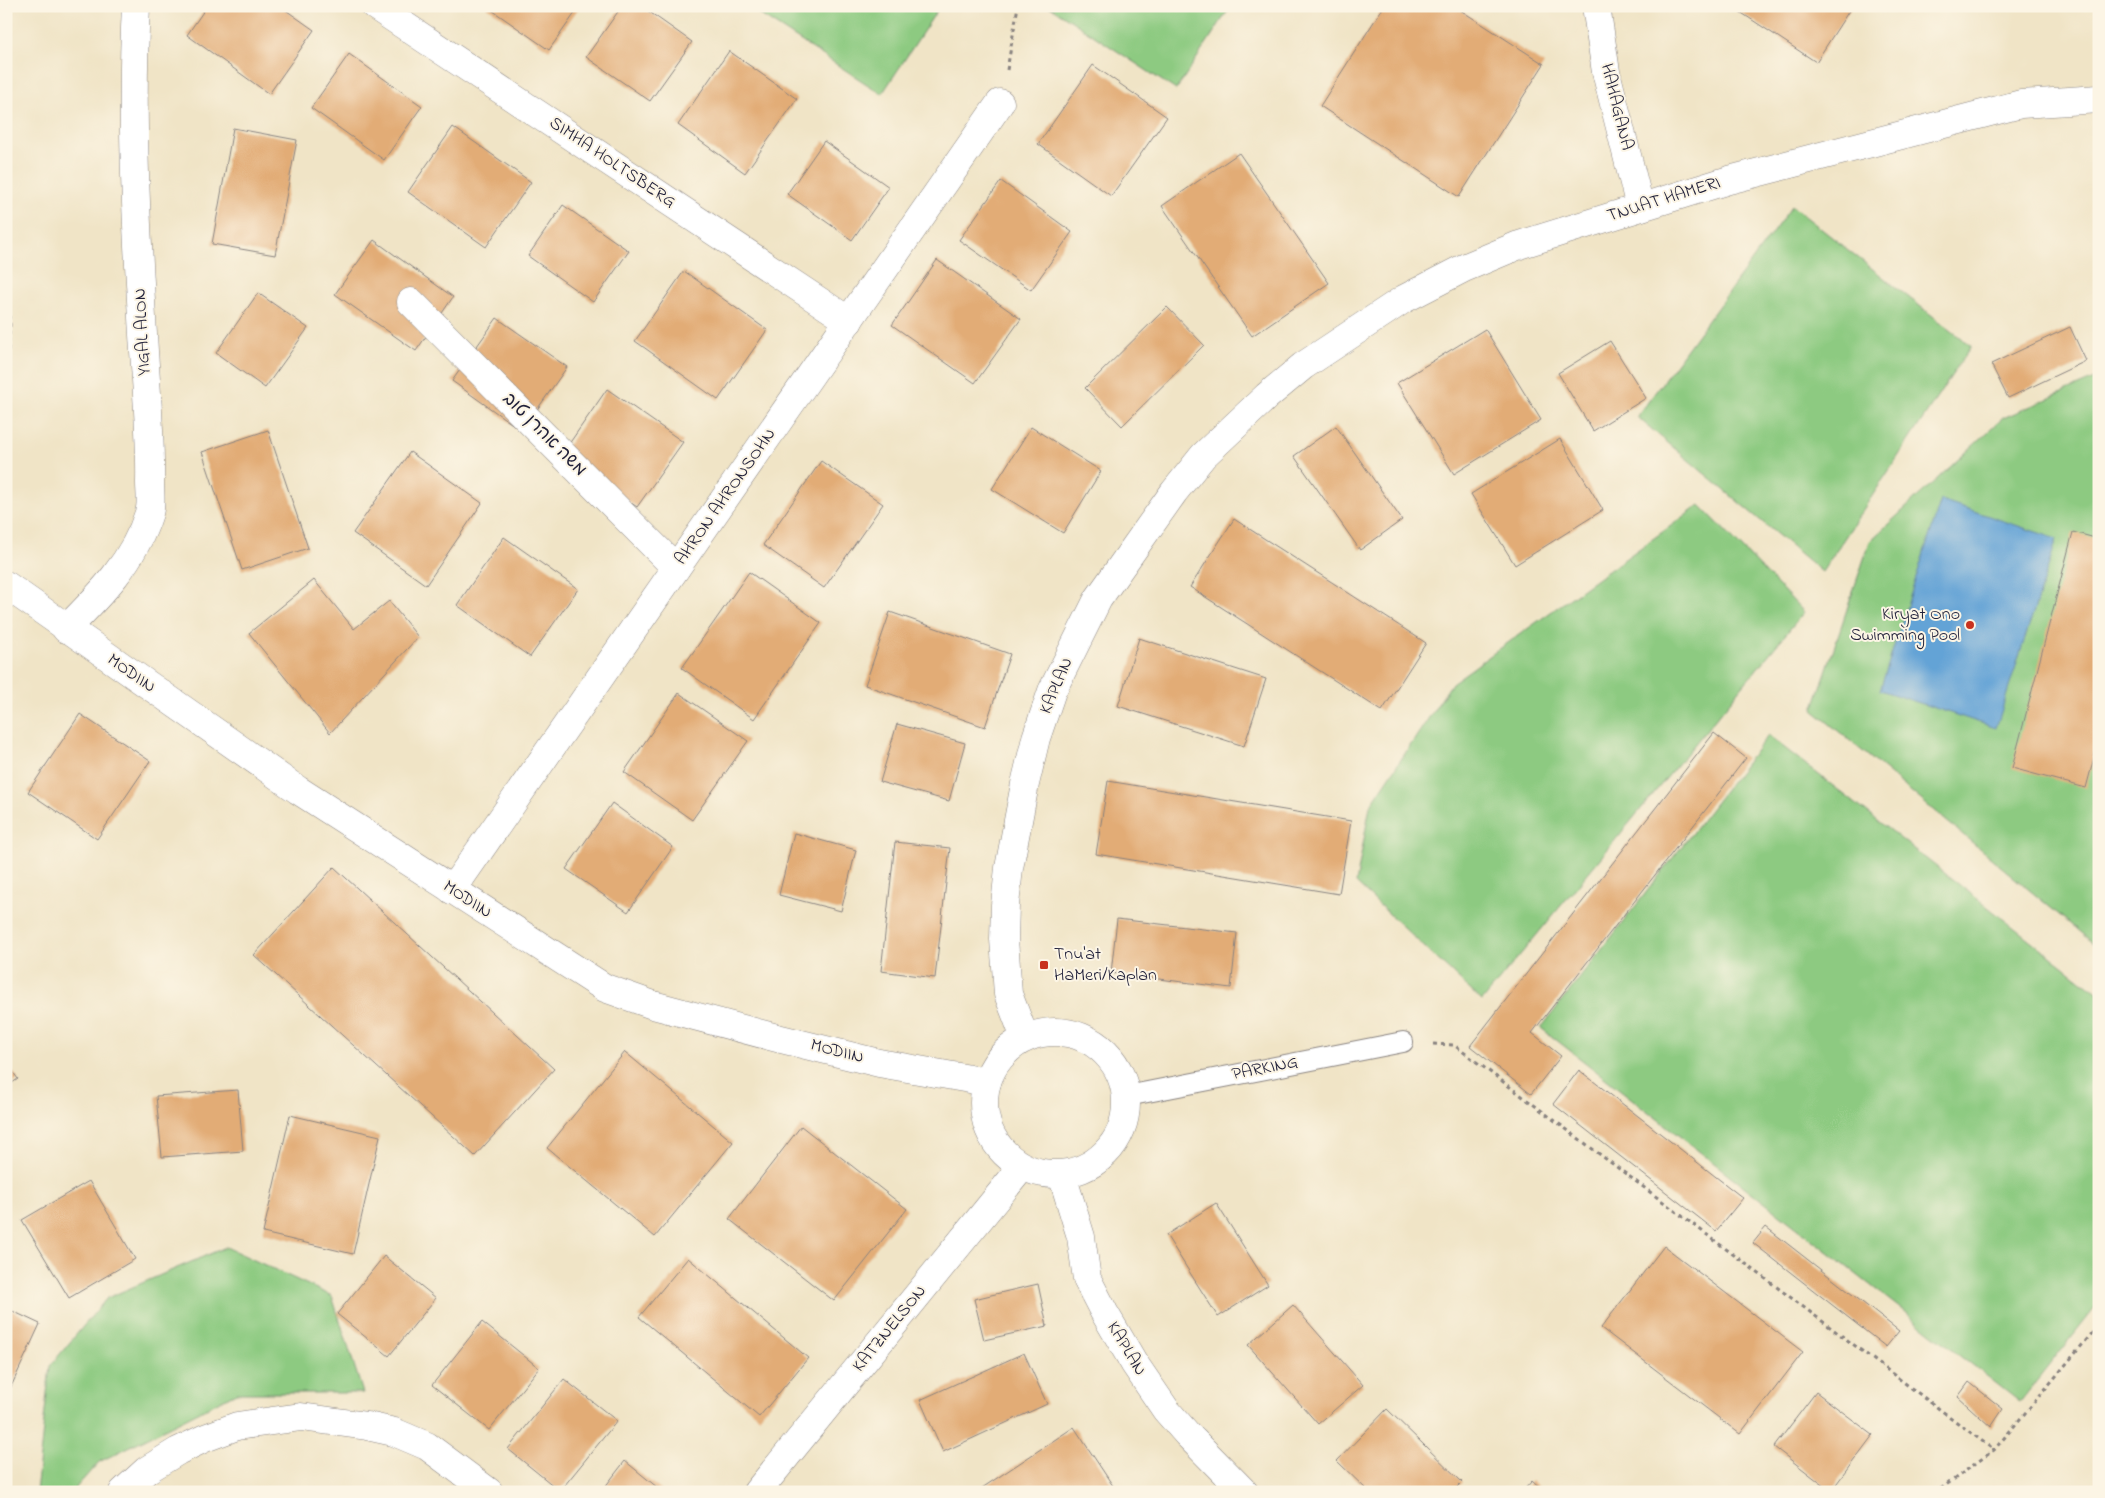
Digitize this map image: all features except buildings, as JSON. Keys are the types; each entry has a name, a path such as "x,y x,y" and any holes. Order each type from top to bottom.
{"street":[{"name":"YIGAL ALON","path":"66,629 115,579 136,544 150,512 150,462 135,145 134,41 136,6"},
{"name":"SIMHA HOLTSBERG","path":"375,6 849,321"},
{"name":"HAHAGANA","path":"1596,6 1606,72 1640,207"},
{"name":"TNUAT HAMERI","path":"1268,396 1303,366 1404,299 1464,268 1519,245 1729,180 2021,104 2099,99"},
{"name":"AHRON AHRONSOHN","path":"452,890 1000,103"},
{"name":"משה אהרן טוב","path":"411,302 676,568"},
{"name":"KAPLAN","path":"1025,1038 1008,994 1004,939 1005,905 1009,868 1025,784 1036,738 1052,691 1098,599 1174,492 1203,456 1268,396"},
{"name":"MODIIN","path":"6,585 66,629 298,790 605,988 653,1005 879,1063 987,1082"},
{"path":"1046,1032 1069,1033 1091,1041 1108,1055 1121,1074 1127,1096 1126,1115 1120,1133 1111,1149 1097,1162 1080,1171 1062,1175 1042,1174 1022,1167 1006,1156 993,1140 986,1122 984,1102 987,1082 1001,1056 1025,1038 1046,1032"},
{"name":"KATZNELSON","path":"757,1492 1022,1167"},
{"name":"KAPLAN","path":"1062,1175 1081,1237 1087,1279 1104,1312 1134,1363 1166,1410 1244,1492"},
{"path":"123,1492 146,1470 205,1438 237,1426 301,1417 367,1426 394,1432 427,1446 489,1492"}],"lane":[{"name":"PARKING","path":"1127,1096 1403,1042"}],"path":[{"path":"1000,103 1018,6"},
{"path":"6,283 10,325 6,374"},
{"path":"1403,1042 1454,1045 1994,1450"},
{"path":"1934,1492 1994,1450 2099,1325"}],"green space":[{"path":"747,6 940,6 882,94"},
{"path":"1049,6 1231,6 1176,90"},
{"path":"1792,206 1971,346 1822,572 1637,417"},
{"name":"Kiryat Ono Swimming Pool","path":"2099,377 2099,948 1813,710 1870,541 2003,418"},
{"path":"1700,505 1804,612 1482,1001 1356,883 1370,806 1452,683"},
{"path":"1768,735 2099,994 2099,1302 2020,1402 1541,1028"},
{"path":"226,1247 332,1296 363,1393 236,1393 99,1462 72,1492 36,1492 50,1366 107,1298"}],"water":[{"path":"1941,500 2057,539 1996,728 1880,690"}],"place":[{"name":"Kiryat Ono Swimming Pool","path":"1970,625"},
{"name":"Tnu'at HaMeri/Kaplan","path":"1044,965"}]}
